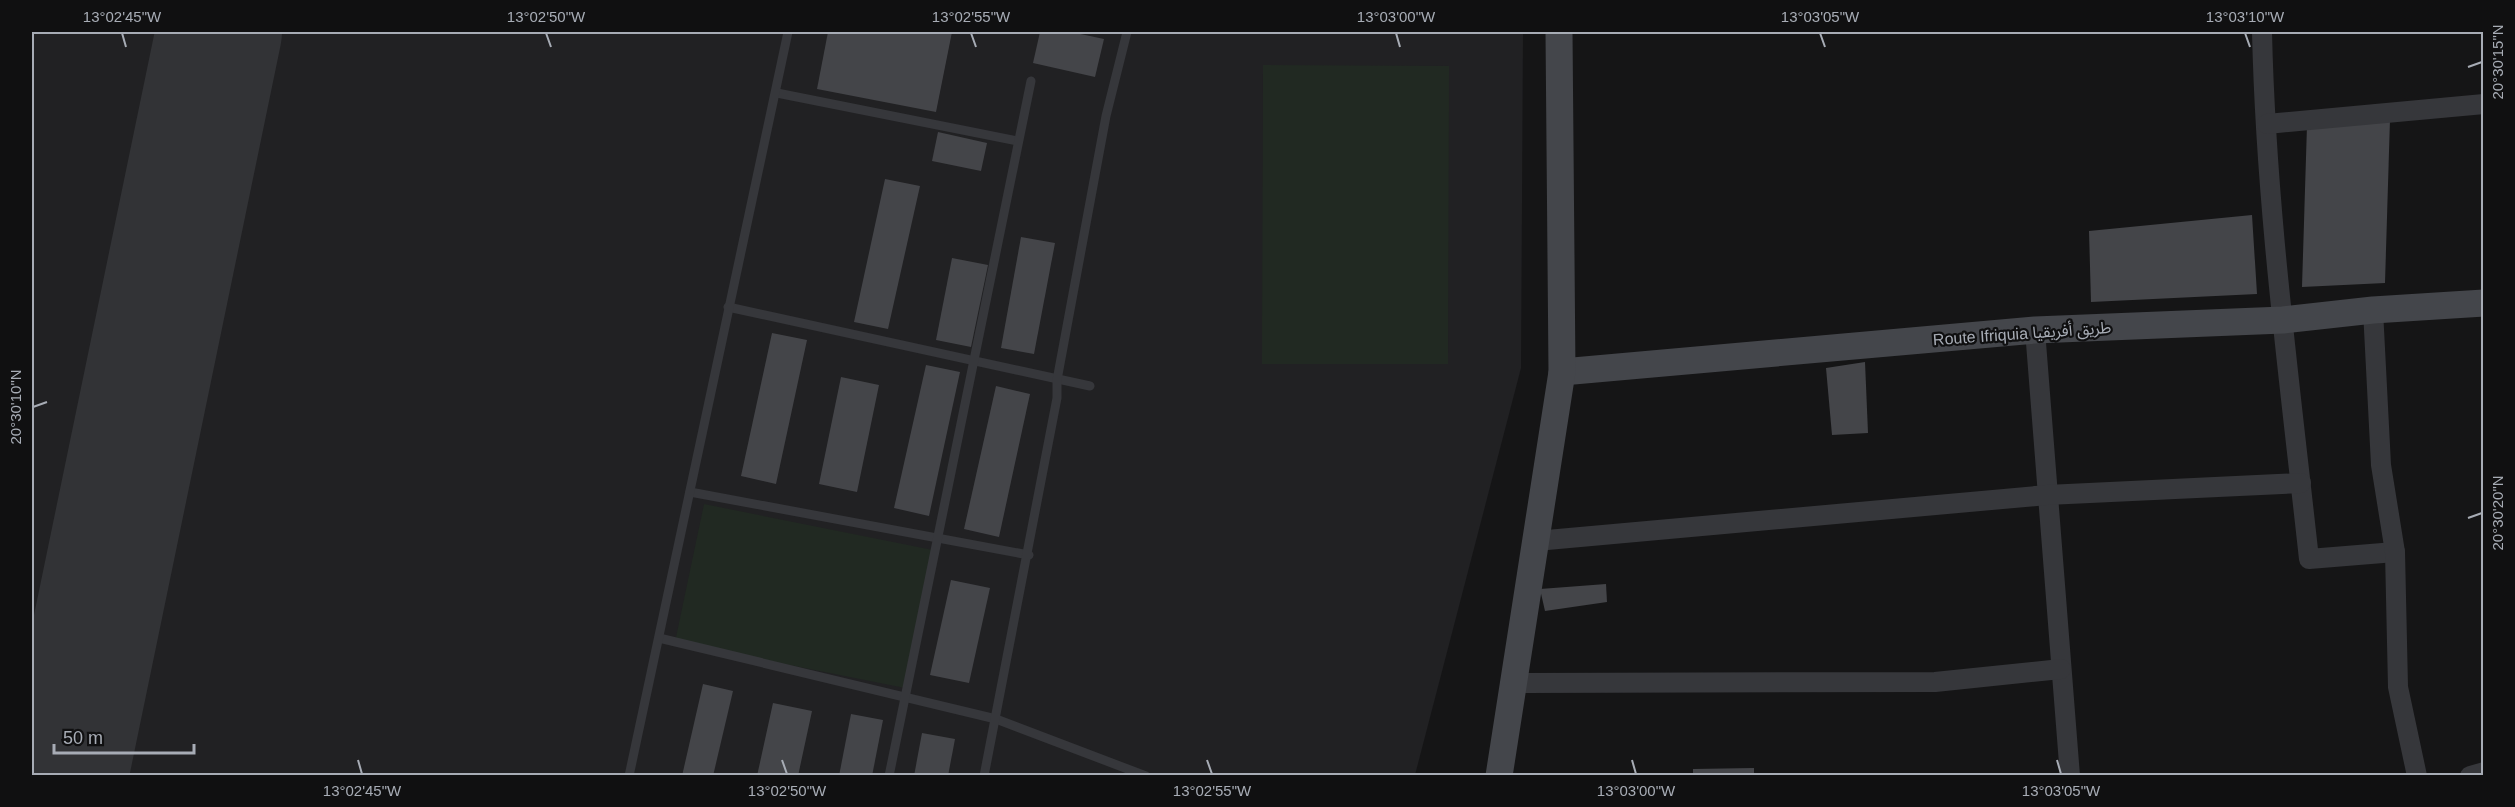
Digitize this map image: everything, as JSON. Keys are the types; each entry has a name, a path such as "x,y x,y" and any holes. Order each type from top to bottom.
{"street":[{"path":"1498,776 1562,372 1559,32"},
{"path":"2262,32 2283,320 2309,559 2395,552"},
{"path":"2267,124 2484,104"},
{"name":"Route Ifriquia طريق أفريقيا","path":"1562,372 2035,330 2283,320 2373,310 2484,303"},
{"path":"2373,310 2381,465 2395,552 2398,687 2416,776"},
{"path":"2035,330 2070,776"},
{"path":"1536,541 2047,495 2301,483"},
{"path":"1514,683 1935,682 2061,669"},
{"path":"2470,776 2484,772"}],"lane":[{"path":"629,776 728,307 777,93 788,32"},
{"path":"984,776 1029,555 1057,398 1057,380 1106,116 1127,32"},
{"path":"889,776 1031,81"},
{"path":"777,93 1018,141"},
{"path":"728,307 1090,386"},
{"path":"690,492 1029,555"},
{"path":"659,638 996,719 1146,776"}],"shaded area":[{"path":"32,32 1523,32 1521,368 1415,775 32,775"},
{"path":"1263,65 1449,66 1448,364 1262,364"},
{"path":"704,504 933,550 905,688 675,642"}],"building":[{"path":"828,32 952,32 936,112 817,89"},
{"path":"1040,32 1071,32 1104,39 1095,77 1033,63"},
{"path":"2390,119 2385,283 2302,287 2307,125"},
{"path":"938,132 987,143 981,171 932,161"},
{"path":"885,179 920,186 888,329 854,322"},
{"path":"2252,215 2257,294 2091,302 2089,231"},
{"path":"1021,237 1055,243 1034,354 1001,348"},
{"path":"952,258 988,265 971,347 936,340"},
{"path":"772,333 807,340 776,484 741,476"},
{"path":"1865,362 1868,433 1832,435 1826,368"},
{"path":"926,365 960,372 929,516 894,508"},
{"path":"841,377 879,385 857,492 819,484"},
{"path":"996,386 1030,394 999,537 964,529"},
{"path":"951,580 990,588 969,683 930,675"},
{"path":"1606,584 1607,602 1545,611 1540,589"},
{"path":"703,684 733,691 713,776 682,776"},
{"path":"773,703 812,711 798,776 757,776"},
{"path":"851,714 883,720 872,776 839,776"},
{"path":"922,733 955,739 948,776 914,776"},
{"path":"1754,768 1754,776 1693,776 1693,769"}],"runway":[{"path":"65,776 219,32"}]}
